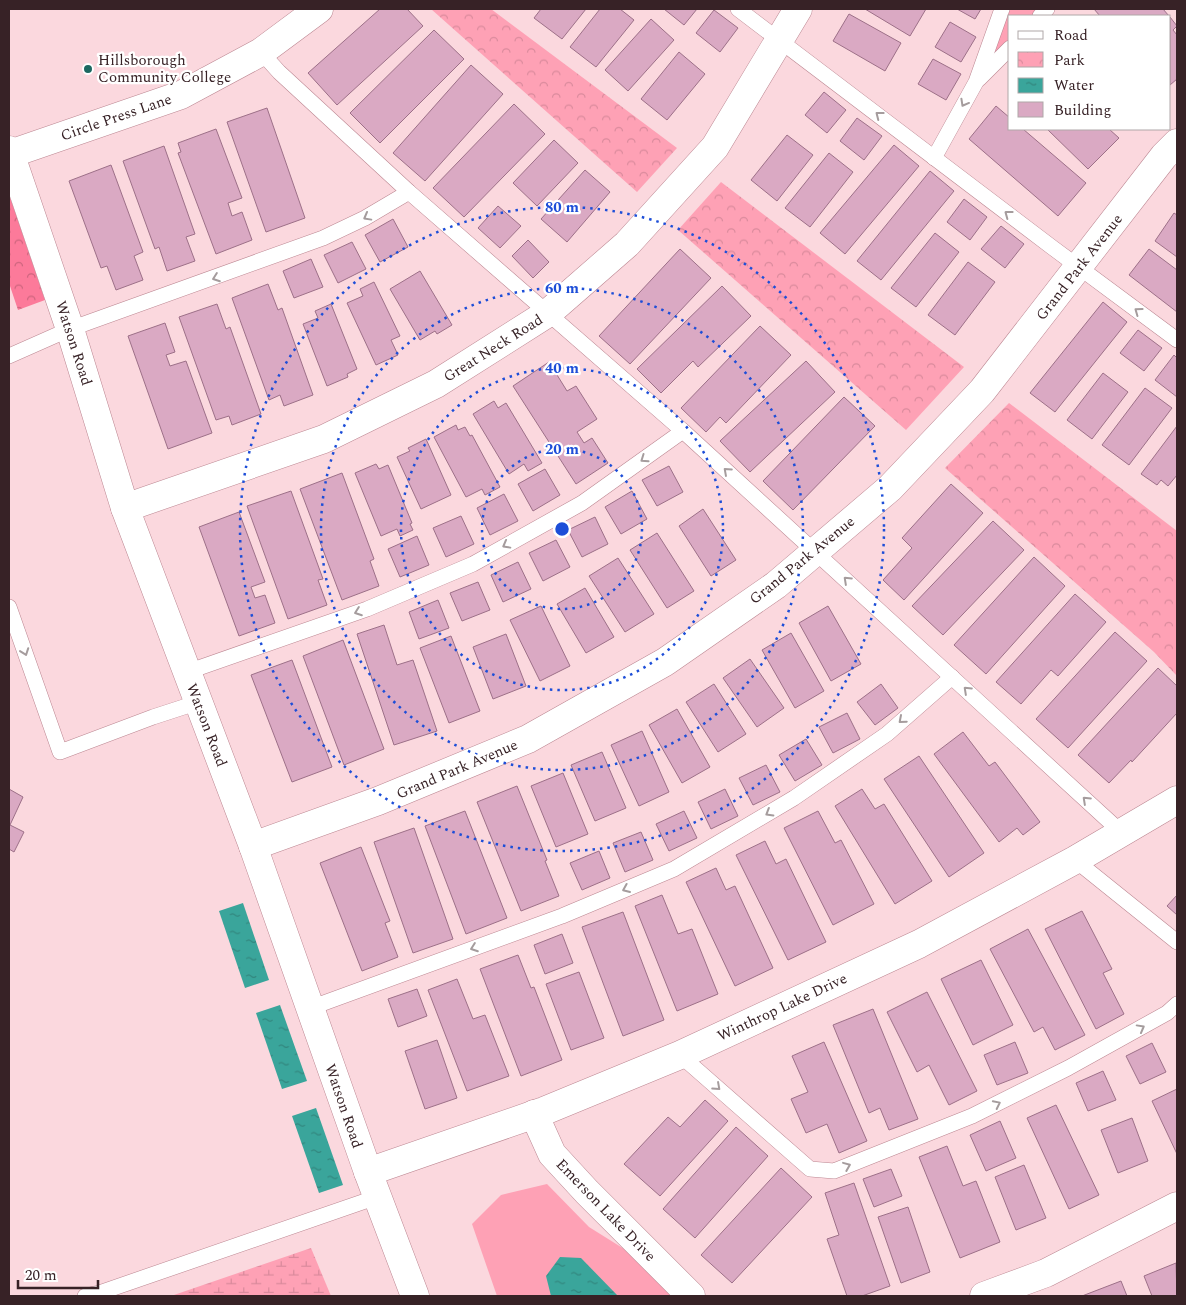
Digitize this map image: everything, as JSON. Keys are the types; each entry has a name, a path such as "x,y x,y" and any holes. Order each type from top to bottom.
{"street":[{"name":"Circle Press Lane","path":"9,152 181,95 261,52 319,9"},
{"name":"Great Neck Road","path":"125,508 324,439 436,384 548,313 627,244 715,148 798,9"},
{"name":"Grand Park Avenue","path":"253,846 378,802 528,739 665,662 776,585 890,488 982,391 1164,156 1177,143"},
{"name":"Watson Road","path":"9,152 70,330 125,508 253,846 372,1184 415,1296"},
{"name":"Winthrop Lake Drive","path":"372,1184 534,1114 680,1055 919,944 1076,860 1177,800"},
{"name":"Emerson Lake Drive","path":"534,1114 552,1154 586,1192 691,1296"},
{"path":"984,1296 1046,1273 1177,1206"}],"lane":[{"path":"738,9 1177,340"},
{"path":"934,158 976,82 1002,9"},
{"path":"976,82 1008,50"},
{"path":"261,52 279,72 409,192 683,431 1122,833"},
{"path":"9,356 70,330 323,238 365,218 409,192"},
{"path":"187,672 366,609 473,564 582,503 683,431"},
{"path":"9,606 60,752 199,702"},
{"path":"310,1008 562,916 674,869 794,798 887,734 952,677"},
{"path":"1076,860 1177,942"},
{"path":"680,1055 810,1169 834,1172 972,1116 1068,1068 1167,1013 1177,1004"},
{"path":"85,1296 99,1293 372,1184"}],"green space":[{"path":"431,9 491,9 677,148 637,192"},
{"path":"1002,9 1047,9 1041,15 1008,15 1008,50 976,82"},
{"path":"721,182 964,367 906,430 678,230"},
{"path":"9,194 45,300 18,310 9,283"},
{"path":"1009,403 1177,531 1177,676 1154,652 945,468"},
{"path":"547,1184 589,1227 637,1257 671,1296 497,1296 472,1224 501,1195"},
{"path":"311,1248 331,1296 171,1296"}],"water":[{"path":"243,903 269,980 245,988 219,911"},
{"path":"280,1005 307,1081 282,1089 256,1013"},
{"path":"316,1108 343,1185 319,1193 292,1116"},
{"path":"560,1257 581,1258 618,1296 551,1296 546,1276"}],"building":[{"path":"380,9 407,9 423,26 337,105 308,73"},
{"path":"541,9 586,9 562,39 534,18"},
{"path":"600,9 620,9 634,20 596,67 570,47"},
{"path":"664,9 697,9 684,25"},
{"path":"865,9 926,9 910,36"},
{"path":"957,9 981,9 975,19"},
{"path":"1094,9 1163,9 1168,15 1099,15"},
{"path":"714,10 738,28 720,52 696,33"},
{"path":"849,14 901,43 885,71 833,41"},
{"path":"1171,18 1177,26 1173,30 1177,35 1177,79 1171,84"},
{"path":"651,19 674,40 628,91 605,70"},
{"path":"950,22 976,37 961,62 935,47"},
{"path":"434,30 464,59 380,143 350,113"},
{"path":"679,52 705,74 667,120 641,99"},
{"path":"933,59 961,74 946,100 918,84"},
{"path":"471,65 503,94 425,181 393,153"},
{"path":"824,92 846,110 827,133 805,115"},
{"path":"514,104 545,134 464,217 433,188"},
{"path":"996,106 1008,116 1008,130 1024,130 1086,183 1058,216 969,139"},
{"path":"267,108 305,218 266,232 227,122"},
{"path":"857,118 882,136 864,160 840,141"},
{"path":"216,129 242,198 228,203 232,216 242,212 252,240 216,254 178,153 181,152 178,143"},
{"path":"1048,130 1110,130 1119,138 1088,169"},
{"path":"787,135 813,155 777,201 751,180"},
{"path":"554,140 578,163 537,206 513,183"},
{"path":"894,145 919,166 845,254 820,233"},
{"path":"164,146 195,234 186,237 195,261 167,271 159,247 155,249 123,161"},
{"path":"829,153 853,172 810,227 785,208"},
{"path":"111,165 143,252 134,256 143,280 116,290 107,266 101,268 69,181"},
{"path":"585,170 610,192 567,242 541,219"},
{"path":"930,171 954,191 881,280 857,261"},
{"path":"964,199 987,217 970,240 947,222"},
{"path":"498,206 521,226 500,248 478,228"},
{"path":"1174,213 1177,215 1177,257 1155,241"},
{"path":"393,219 408,247 380,262 365,235"},
{"path":"1001,226 1024,244 1005,268 981,249"},
{"path":"935,233 959,252 916,307 891,288"},
{"path":"528,240 549,262 533,278 512,256"},
{"path":"352,242 366,269 338,283 324,255"},
{"path":"680,249 711,278 630,364 599,336"},
{"path":"1149,249 1177,270 1177,312 1129,275"},
{"path":"311,259 323,287 294,298 283,271"},
{"path":"968,262 995,282 955,335 928,315"},
{"path":"420,271 452,325 437,334 435,331 420,340 390,289"},
{"path":"374,282 400,336 391,340 398,355 376,365 347,303 363,296 360,289"},
{"path":"268,284 278,310 282,308 313,395 284,406 280,395 269,400 232,298"},
{"path":"722,286 751,316 698,367 693,361 661,393 637,369"},
{"path":"1103,302 1127,322 1055,412 1030,393"},
{"path":"217,304 226,329 230,327 261,414 232,425 229,416 216,420 179,317"},
{"path":"331,304 357,369 347,374 348,377 327,386 303,324 318,318 315,311"},
{"path":"165,323 175,352 166,355 170,366 186,361 212,433 168,449 128,336"},
{"path":"760,326 791,355 726,423 720,417 706,432 681,408"},
{"path":"1138,330 1162,348 1144,371 1120,353"},
{"path":"1174,355 1177,358 1177,397 1155,380"},
{"path":"806,361 835,392 750,472 720,441"},
{"path":"549,362 567,391 576,386 597,419 577,432 584,443 592,438 608,463 576,484 513,386"},
{"path":"1103,373 1128,392 1092,439 1067,420"},
{"path":"1145,388 1172,408 1129,465 1102,445"},
{"path":"844,397 875,426 793,510 763,481"},
{"path":"494,401 498,408 506,403 542,463 528,471 524,464 509,474 473,414"},
{"path":"456,425 458,430 465,427 470,436 472,435 500,487 485,495 482,489 466,497 434,437"},
{"path":"1177,426 1177,475 1168,486 1161,480 1157,485 1141,474"},
{"path":"426,439 451,495 421,509 397,457 410,451 408,448"},
{"path":"376,464 379,469 388,465 412,523 410,524 413,530 400,536 397,529 381,536 355,473"},
{"path":"669,466 683,492 657,506 642,480"},
{"path":"545,469 560,495 533,511 518,484"},
{"path":"342,473 374,559 370,561 379,586 342,600 300,489"},
{"path":"951,484 983,513 904,600 883,580 912,548 902,538"},
{"path":"291,491 323,579 318,580 327,605 288,619 247,506"},
{"path":"632,491 647,519 621,534 605,507"},
{"path":"504,494 518,521 490,535 477,508"},
{"path":"703,509 736,560 711,576 679,526"},
{"path":"239,512 265,582 251,587 255,598 265,595 275,623 239,636 199,527"},
{"path":"461,516 474,544 446,557 433,528"},
{"path":"595,517 608,544 582,557 568,530"},
{"path":"993,521 1024,550 943,635 912,606"},
{"path":"657,533 694,591 667,608 630,550"},
{"path":"417,536 429,565 400,577 388,549"},
{"path":"556,540 570,567 543,581 529,553"},
{"path":"1034,557 1065,586 986,674 954,645"},
{"path":"618,558 654,614 625,632 589,576"},
{"path":"518,562 531,589 503,602 491,575"},
{"path":"478,582 490,610 462,621 450,593"},
{"path":"585,588 614,637 586,653 557,604"},
{"path":"1075,594 1106,622 1058,676 1051,670 1021,704 996,682"},
{"path":"438,600 449,628 419,639 409,612"},
{"path":"541,606 570,666 540,681 510,620"},
{"path":"828,606 861,664 831,681 799,623"},
{"path":"384,625 397,665 413,660 437,731 394,745 357,634"},
{"path":"1115,632 1147,661 1068,748 1036,719"},
{"path":"791,633 824,691 795,708 762,650"},
{"path":"506,634 526,686 493,699 473,647"},
{"path":"451,636 480,711 449,723 420,648"},
{"path":"343,640 384,749 344,765 303,656"},
{"path":"750,659 784,708 757,727 723,678"},
{"path":"292,660 332,767 292,782 251,675"},
{"path":"1158,668 1177,686 1177,713 1132,762 1131,760 1109,783 1078,755"},
{"path":"714,684 746,734 718,752 686,702"},
{"path":"881,684 898,708 875,725 857,702"},
{"path":"677,709 710,767 682,783 649,725"},
{"path":"847,713 860,739 833,753 819,727"},
{"path":"642,731 669,792 639,806 611,745"},
{"path":"963,732 989,766 995,762 1040,822 1023,835 1017,828 999,842 934,754"},
{"path":"806,739 822,765 795,781 779,755"},
{"path":"602,752 626,808 595,821 571,765"},
{"path":"919,756 984,853 949,877 884,779"},
{"path":"766,765 780,792 753,805 739,778"},
{"path":"563,773 588,834 556,847 531,786"},
{"path":"517,786 547,860 545,861 559,896 521,911 477,802"},
{"path":"9,789 23,797 10,825 24,832 14,852 9,849"},
{"path":"725,789 738,816 711,829 698,802"},
{"path":"862,789 875,809 884,804 932,881 895,904 835,806"},
{"path":"465,811 507,918 466,934 425,826"},
{"path":"684,811 697,838 669,851 656,824"},
{"path":"818,811 835,843 841,840 874,904 833,925 784,828"},
{"path":"414,828 453,939 413,953 374,842"},
{"path":"641,832 653,860 625,872 613,843"},
{"path":"765,841 776,864 786,859 826,942 788,960 736,855"},
{"path":"361,847 390,921 385,923 398,957 362,971 320,863"},
{"path":"599,851 610,878 582,890 570,863"},
{"path":"716,868 726,890 735,886 773,968 735,986 686,882"},
{"path":"662,895 678,934 692,929 718,994 677,1011 635,906"},
{"path":"1177,895 1177,915 1167,906"},
{"path":"1082,911 1112,969 1103,973 1124,1014 1096,1029 1045,929"},
{"path":"623,912 664,1020 623,1036 582,927"},
{"path":"1028,929 1085,1035 1055,1050 1043,1027 1034,1032 990,949"},
{"path":"562,934 573,963 545,974 534,945"},
{"path":"518,955 531,988 534,987 562,1060 521,1076 480,969"},
{"path":"981,960 1013,1025 973,1045 941,979"},
{"path":"579,972 604,1038 571,1050 546,984"},
{"path":"457,979 473,1019 485,1015 509,1076 467,1091 428,990"},
{"path":"417,989 427,1016 398,1027 388,999"},
{"path":"927,992 977,1091 949,1105 929,1065 917,1072 887,1012"},
{"path":"873,1009 918,1119 889,1130 880,1108 869,1113 833,1025"},
{"path":"437,1040 457,1098 425,1109 405,1051"},
{"path":"824,1042 867,1141 839,1153 827,1124 806,1133 791,1099 808,1092 792,1056"},
{"path":"1015,1042 1028,1073 997,1085 984,1055"},
{"path":"1152,1043 1166,1072 1140,1084 1126,1056"},
{"path":"1103,1071 1116,1100 1088,1111 1076,1083"},
{"path":"1177,1089 1177,1154 1152,1101"},
{"path":"705,1100 728,1121 660,1196 624,1164 668,1117 680,1127"},
{"path":"1056,1105 1099,1195 1069,1209 1027,1118"},
{"path":"1132,1118 1148,1161 1118,1173 1101,1130"},
{"path":"1000,1121 1016,1158 986,1171 970,1135"},
{"path":"736,1127 768,1156 695,1238 663,1209"},
{"path":"947,1146 963,1186 976,1181 1000,1242 960,1258 919,1157"},
{"path":"1024,1165 1046,1218 1016,1230 995,1177"},
{"path":"781,1168 812,1197 732,1283 701,1255"},
{"path":"891,1169 902,1196 874,1207 863,1179"},
{"path":"854,1183 890,1286 862,1296 847,1296 827,1239 839,1235 825,1193"},
{"path":"908,1207 930,1272 901,1283 878,1217"},
{"path":"1176,1263 1177,1296 1152,1296 1144,1276"},
{"path":"1121,1281 1127,1296 1082,1296"}],"place":[{"name":"Hillsborough Community College","path":"88,69"}]}
